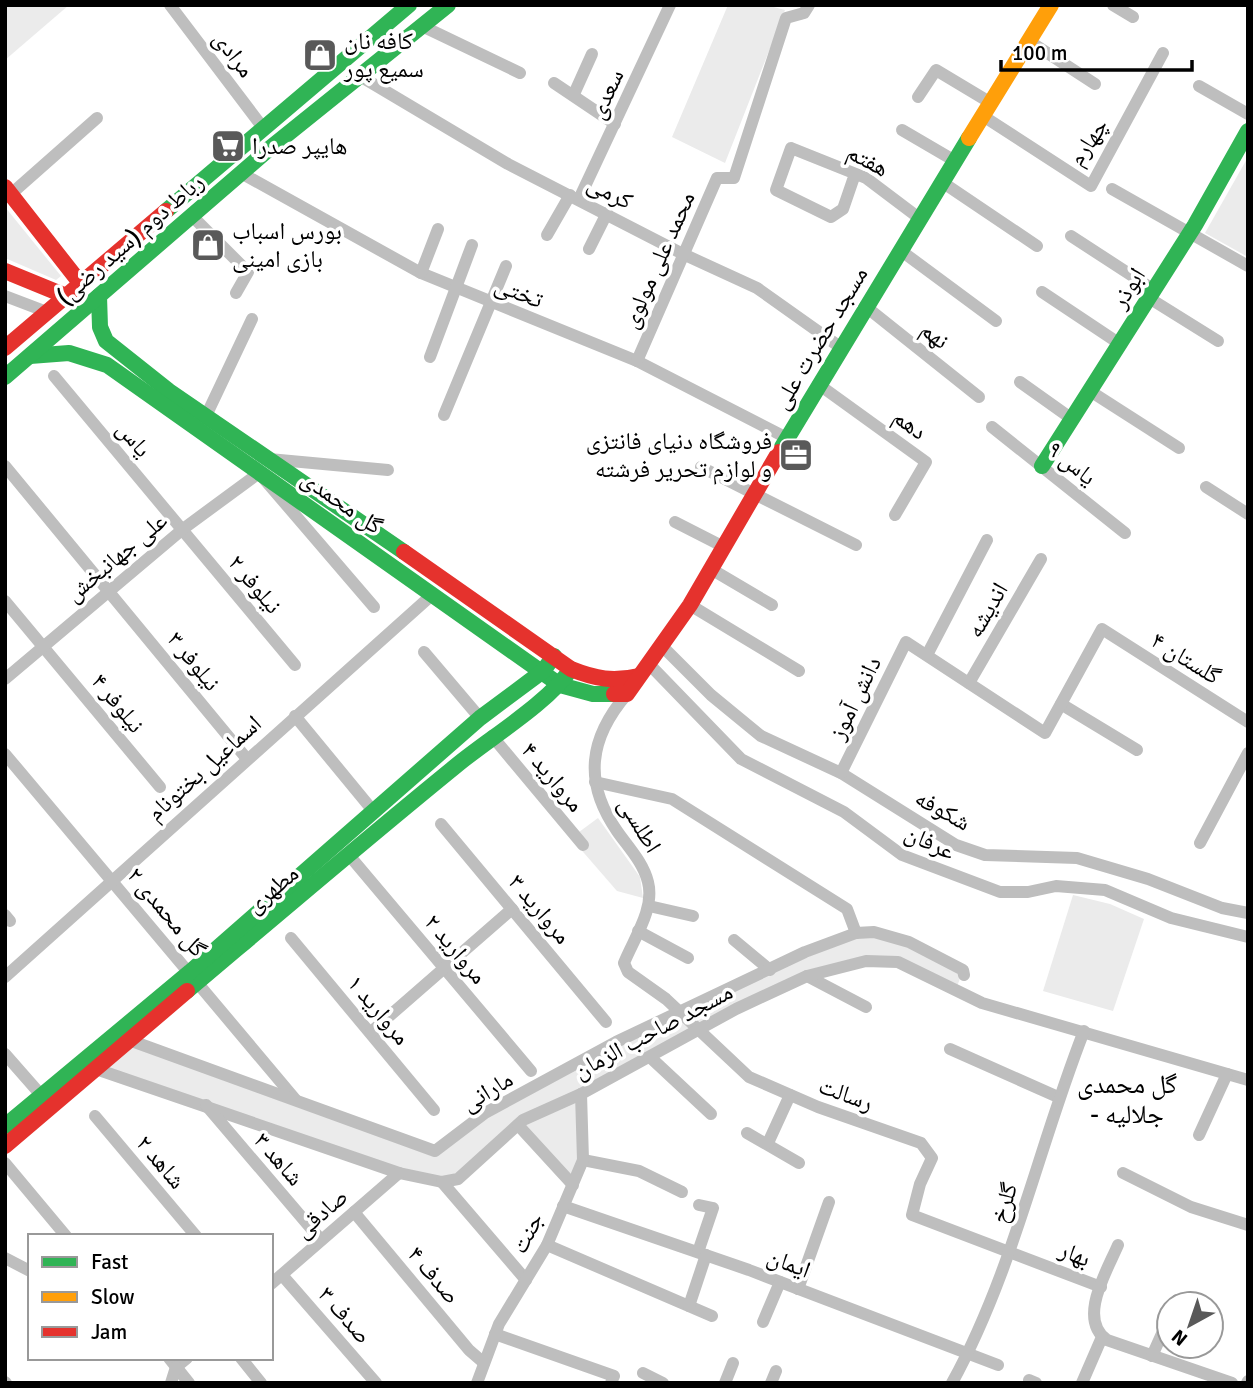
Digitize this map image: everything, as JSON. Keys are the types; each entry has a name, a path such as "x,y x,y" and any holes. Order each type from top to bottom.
{"street":[{"name":"مرادی","path":"170,5 264,129"},
{"name":"رباط دوم (سید رضی)","path":"5,348 409,5"},
{"name":"رباط دوم (سید رضی)","path":"5,377 242,173 448,5"},
{"name":"سعدی","path":"547,235 574,197 615,124 670,5"},
{"name":"محمد علی مولوی","path":"637,361 717,178 734,178 786,18 804,13 809,5"},
{"name":"مسجد حضرت علی","path":"627,694 690,605 840,347 1051,5"},
{"path":"1113,5 1133,17"},
{"path":"422,26 520,74"},
{"path":"1029,41 1095,84"},
{"name":"چهارم","path":"987,109 1091,186 1163,52"},
{"path":"574,93 592,54"},
{"path":"918,97 936,71 987,109"},
{"name":"کرمی","path":"360,76 508,164 682,254 757,288 840,347"},
{"path":"554,83 574,93 615,124"},
{"path":"1199,86 1248,114"},
{"path":"81,284 8,191 97,118"},
{"path":"902,130 955,161"},
{"name":"ابوذر","path":"1042,466 1191,232 1248,131"},
{"name":"هفتم","path":"855,174 843,209 831,217 776,190 791,148 866,178 919,218"},
{"name":"تختی","path":"242,173 421,273 457,290 637,361 787,438"},
{"path":"942,182 1037,246"},
{"path":"1112,189 1248,266"},
{"path":"589,249 607,213"},
{"path":"192,216 248,272 236,293"},
{"path":"421,273 438,229"},
{"path":"1071,236 1218,341"},
{"path":"430,357 472,246"},
{"path":"900,250 996,321"},
{"path":"444,415 506,266"},
{"path":"5,271 66,296"},
{"path":"1042,292 1119,344"},
{"path":"5,296 47,312"},
{"path":"99,296 100,327 106,341"},
{"name":"نهم","path":"865,306 979,397"},
{"path":"206,416 252,319"},
{"path":"89,356 92,343 98,339 106,341"},
{"name":"گل محمدی","path":"106,341 206,416 571,669 596,679 620,681 644,670"},
{"name":"گل محمدی","path":"30,356 58,350 89,356 560,685 593,694 627,694"},
{"name":"یاس","path":"54,376 183,529"},
{"path":"1020,382 1072,419"},
{"name":"دهم","path":"818,384 926,461 895,515"},
{"path":"1090,391 1179,448"},
{"name":"یاس ۹","path":"992,427 1125,533"},
{"path":"374,607 259,473 269,459 388,470"},
{"name":"نیلوفر ۳","path":"5,466 247,759"},
{"path":"701,467 856,545"},
{"name":"علی جهانبخش","path":"5,679 109,589 183,529 259,473"},
{"path":"1206,487 1248,514"},
{"path":"675,522 724,547"},
{"name":"نیلوفر ۲","path":"183,529 295,665"},
{"path":"987,540 927,655 1045,733 1061,704 1138,750"},
{"name":"اندیشه","path":"969,683 1041,559"},
{"path":"711,569 772,605"},
{"name":"اسماعیل بختونام","path":"5,977 111,879 433,594"},
{"name":"نیلوفر ۴","path":"5,601 160,787"},
{"path":"690,605 799,671"},
{"name":"گلستان ۴","path":"1061,704 1102,629 1248,722"},
{"name":"دانش آموز","path":"841,773 906,642 927,655"},
{"name":"شکوفه","path":"661,645 711,695 761,736 841,773 956,845 985,855 1077,858 1148,879 1222,908 1248,913"},
{"path":"424,652 480,718"},
{"name":"مطهری","path":"5,1146 129,1040 374,812 480,718 542,671 554,656"},
{"name":"مطهری","path":"5,1125 348,854 492,736 560,685 571,669"},
{"name":"عرفان","path":"644,670 741,759 844,812 902,855 970,884 999,892 1028,892 1056,886 1105,890 1171,918 1248,937"},
{"name":"اطلسی","path":"627,694 607,718 596,748 595,782 607,817 639,861 649,882 649,906"},
{"path":"295,716 374,812"},
{"name":"مروارید ۴","path":"492,736 583,845"},
{"path":"1200,843 1248,753"},
{"name":"گل محمدی ۲","path":"5,754 295,1100"},
{"path":"595,782 672,799 847,909 856,933"},
{"name":"مروارید ۳","path":"440,824 606,1023"},
{"name":"مروارید ۲","path":"348,854 531,1071"},
{"path":"693,916 649,906 624,963 628,972 679,1010 698,1031"},
{"path":"371,1032 512,909"},
{"path":"638,931 688,958"},
{"name":"مارانی","path":"129,1040 435,1151 485,1113 679,1010 805,952 856,933 874,932 909,942 963,970 964,975"},
{"name":"مروارید ۱","path":"291,938 434,1111"},
{"path":"734,940 770,970"},
{"name":"مسجد صاحب الزمان","path":"442,1182 458,1179 518,1125 651,1058 698,1031 807,976 866,961 898,962 982,1003 1248,1080"},
{"path":"807,976 866,1007"},
{"name":"رسالت","path":"698,1031 749,1077 790,1095 921,1143 932,1158 920,1184 912,1214"},
{"name":"گلرخ","path":"952,1383 968,1355 1012,1251 1058,1097 1084,1031"},
{"path":"950,1049 1058,1097"},
{"path":"5,1054 41,1095"},
{"path":"651,1058 711,1114"},
{"path":"96,1069 399,1172 442,1182 526,1280"},
{"path":"1199,1135 1227,1074"},
{"name":"جنت","path":"477,1383 495,1334 547,1245 583,1160 581,1094"},
{"path":"768,1143 790,1095"},
{"name":"شاهد ۳","path":"205,1104 321,1240"},
{"name":"شاهد ۲","path":"95,1116 194,1234"},
{"path":"518,1125 573,1185"},
{"path":"747,1133 799,1163"},
{"path":"583,1160 639,1171 682,1192"},
{"path":"5,1163 64,1234"},
{"name":"صادقی","path":"273,1282 399,1172"},
{"path":"1124,1173 1191,1207 1246,1224"},
{"path":"798,1289 829,1202"},
{"path":"690,1306 713,1208 699,1205"},
{"name":"ایمان","path":"564,1206 780,1282 998,1365"},
{"name":"صدف ۴","path":"354,1212 469,1350 484,1363"},
{"name":"بهار","path":"912,1214 1101,1286 1092,1317 1097,1332 1102,1337"},
{"path":"547,1245 712,1316"},
{"path":"1101,1286 1118,1245"},
{"path":"5,1258 28,1270"},
{"name":"صدف ۳","path":"282,1275 376,1383"},
{"path":"763,1322 780,1282"},
{"path":"495,1334 614,1376 611,1383"},
{"path":"1082,1383 1102,1337 1231,1383"},
{"path":"1152,1356 1155,1349"},
{"path":"243,1360 261,1383"},
{"path":"171,1383 172,1363"},
{"path":"172,1363 189,1383"},
{"path":"725,1383 733,1363"},
{"path":"643,1373 663,1383"}],"shaded area":[{"path":"5,5 69,5 5,60"},
{"path":"728,5 766,5 785,10 725,163 672,137"},
{"path":"1248,157 1248,257 1205,233"},
{"path":"5,207 61,276 56,280 5,258"},
{"path":"598,818 640,877 643,898 617,891 571,838"},
{"path":"1073,895 1110,904 1144,919 1113,1011 1043,991"},
{"path":"875,934 941,960 961,976 956,989 897,960 809,974 698,1029 684,1011 858,935"},
{"path":"679,1015 694,1030 526,1116 456,1175 441,1178 402,1169 105,1068 130,1043 429,1152 486,1116"},
{"path":"578,1098 579,1159 572,1180 523,1125"}],"traffic: fast":[{"path":"166,211 409,5"},
{"path":"5,377 269,149 448,5"},
{"path":"1042,466 1195,225 1248,131"},
{"path":"779,452 969,138"},
{"path":"99,296 100,327 106,341 169,391 404,552"},
{"path":"30,356 69,353 107,365 560,685 593,694 614,694"},
{"path":"5,1126 190,972 480,718 543,671 554,656"},
{"path":"187,991 423,793 548,695 571,669"}],"traffic: slow":[{"path":"969,138 1051,5"}],"traffic: jam":[{"path":"5,187 81,284"},
{"path":"5,348 166,211"},
{"path":"5,271 66,296"},
{"path":"614,694 627,694 690,605 779,452"},
{"path":"404,552 571,669 605,678 639,676"},
{"path":"5,1146 187,991"}],"place":[{"name":"کافه نان سمیع پور","path":"320,55"},
{"name":"هایپر صدرا","path":"228,146"},
{"name":"بورس اسباب بازی امینی","path":"208,245"},
{"name":"فروشگاه دنیای فانتزی و لوازم تحریر فرشته","path":"796,455"}],"district":[{"name":"گل محمدی - جلالیه","path":"1127,1099"}]}
